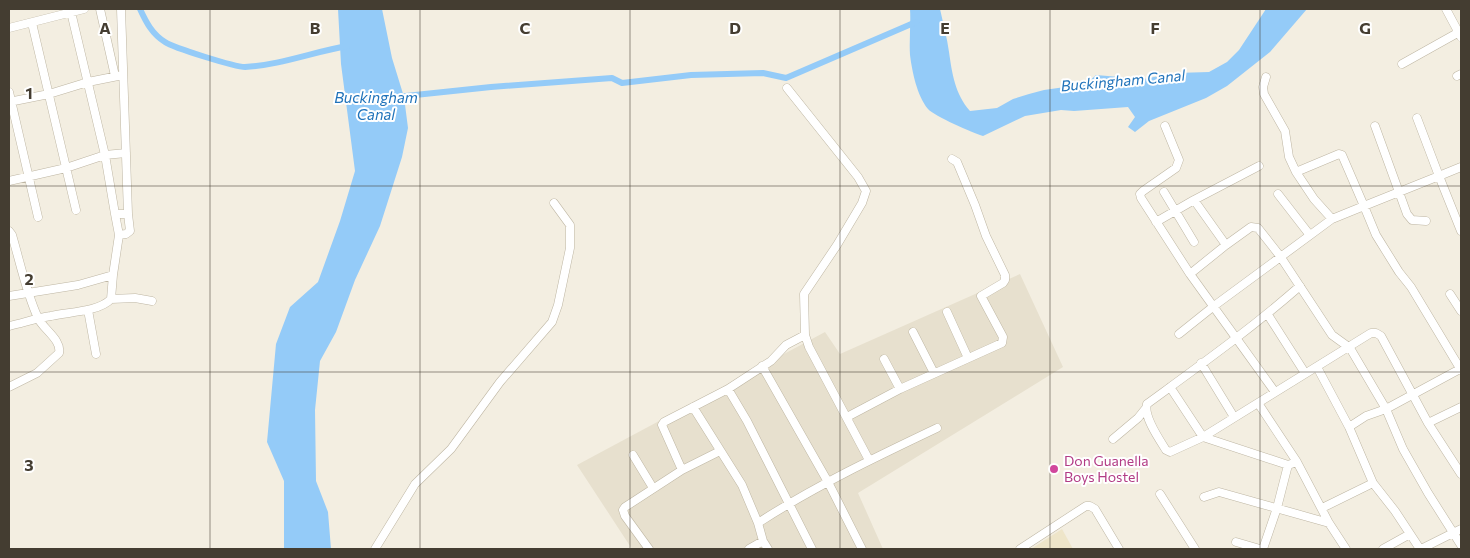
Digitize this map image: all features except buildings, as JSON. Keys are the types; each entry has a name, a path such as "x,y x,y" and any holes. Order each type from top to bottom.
{"street":[{"path":"9,28 84,9"},
{"path":"100,9 119,76"},
{"path":"119,235 130,231 126,153 119,76 121,9"},
{"path":"1402,64 1460,33 1446,9"},
{"path":"71,12 104,156 119,235 111,299"},
{"path":"32,23 76,210"},
{"path":"10,102 119,76"},
{"path":"1266,77 1263,87 1264,94 1285,131 1289,158 1314,199 1332,218"},
{"path":"787,88 858,178 866,191 862,203 804,294 805,335 809,347 869,460"},
{"path":"9,92 38,217"},
{"path":"1417,118 1438,176 1461,230"},
{"path":"1165,126 1179,160 1178,164 1176,168 1140,194 1141,198 1190,274 1275,392"},
{"path":"1375,126 1410,218 1426,221"},
{"path":"9,181 66,168 104,156 126,153"},
{"path":"1296,172 1339,154 1342,155 1376,235 1399,272 1411,287 1461,370 1386,408 1366,416 1349,427"},
{"path":"847,418 900,389 1002,343 1003,337 981,296 1003,283 1006,278 986,236 957,162 952,159"},
{"path":"1156,222 1259,166"},
{"path":"1179,334 1332,218 1461,167"},
{"path":"1164,192 1194,242"},
{"path":"1278,194 1309,234"},
{"path":"1194,200 1226,245"},
{"path":"375,549 415,484 451,449 500,382 552,322 558,305 570,248 570,224 554,203"},
{"path":"115,214 128,214"},
{"path":"1190,274 1251,227 1255,226 1258,228 1280,256 1332,336 1350,348 1386,408 1403,449 1461,545"},
{"path":"9,231 12,235 38,318 60,349 59,353 37,373 9,387"},
{"path":"9,296 78,285 113,275"},
{"path":"1113,439 1138,418 1147,404 1236,339 1300,286"},
{"path":"1450,294 1461,311"},
{"path":"9,326 38,318 88,310 111,299 135,298 152,301"},
{"path":"88,310 96,354"},
{"path":"946,312 968,358"},
{"path":"1268,314 1305,373"},
{"path":"913,332 934,373"},
{"path":"1146,408 1154,432 1166,450 1170,452 1203,437 1305,373 1350,348 1371,333 1376,332 1381,336 1428,423 1460,471"},
{"path":"682,470 662,425 664,422 728,389 771,361 783,346 805,335"},
{"path":"884,359 900,389"},
{"path":"1201,363 1234,417"},
{"path":"762,366 828,482 862,549"},
{"path":"1317,367 1349,427 1373,483 1421,549 1461,529"},
{"path":"1170,387 1203,437 1288,465 1297,462"},
{"path":"728,389 747,421 812,549"},
{"path":"1258,404 1297,462 1329,523 1346,549"},
{"path":"694,407 742,484 758,523 763,541 768,549"},
{"path":"1428,423 1461,407"},
{"path":"758,523 789,503 869,460 937,428"},
{"path":"650,549 625,516 623,510 625,506 682,470 720,451"},
{"path":"633,455 653,488"},
{"path":"1236,542 1262,549 1277,508 1288,465"},
{"path":"1322,508 1373,483"},
{"path":"1204,497 1219,492 1329,523"},
{"path":"1160,494 1195,549"},
{"path":"1020,549 1086,506 1095,509 1120,549"},
{"path":"1384,549 1410,534"},
{"path":"749,549 763,541"}],"shaded area":[{"path":"1020,274 1063,367 858,493 883,549 632,549 577,465 825,332 840,354"},
{"path":"1062,529 1073,549 1031,549"}],"water":[{"name":"Buckingham Canal","path":"338,9 382,9 392,58 404,97 408,128 402,157 380,226 355,280 336,332 320,361 315,410 316,481 328,512 331,549 284,549 284,481 267,442 276,344 290,307 318,282 340,221 355,171 341,64"},
{"name":"Buckingham Canal","path":"910,9 940,9 955,83 961,98 970,111 997,108 1013,99 1044,90 1086,84 1096,75 1143,79 1176,73 1209,72 1227,62 1239,50 1266,9 1307,9 1270,52 1227,86 1206,98 1149,121 1135,132 1128,127 1135,117 1128,107 1074,111 1061,110 1025,116 983,136 938,116 924,104 916,83 911,61"}],"waterway":[{"path":"140,9 153,31 165,42 192,53 239,66 271,64 347,46"},
{"path":"396,97 491,87 612,78 622,83 691,75 763,73 786,78 916,22"}],"place":[{"name":"Don Guanella Boys Hostel","path":"1054,469"}]}
